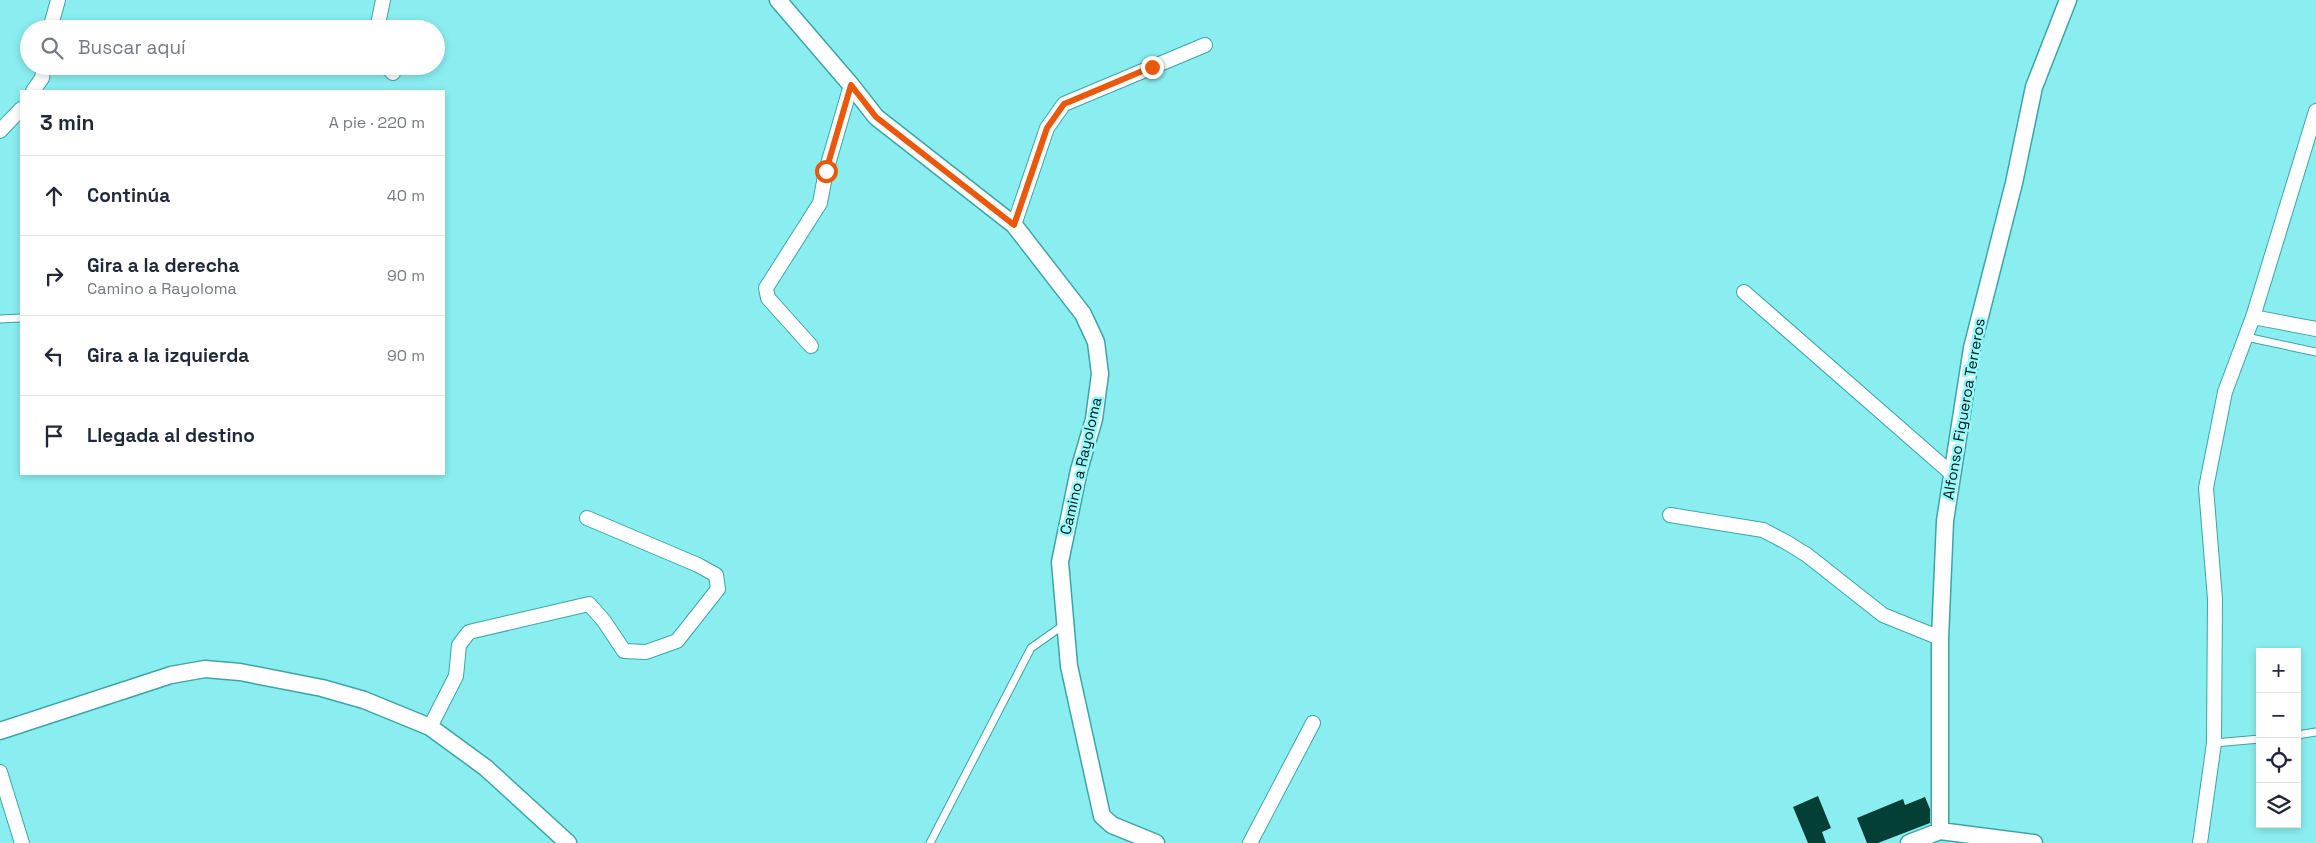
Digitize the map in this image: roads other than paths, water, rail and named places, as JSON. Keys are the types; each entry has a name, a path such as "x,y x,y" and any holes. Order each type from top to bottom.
{"street":[{"path":"52,20 58,0"},
{"path":"379,20 382,0"},
{"name":"Camino a Rayoloma","path":"778,0 876,117 1014,225 1083,314 1096,342 1100,374 1094,418 1079,470 1060,562 1070,666 1102,816 1112,825 1156,843"},
{"name":"Alfonso Figueroa Terreros","path":"1940,831 1940,638 1945,521 1952,474 1972,348 2014,183 2034,87 2068,0"},
{"path":"1014,225 1047,128 1064,104 1205,45"},
{"path":"34,90 42,75"},
{"path":"811,346 768,298 766,288 820,203 826,171 851,85"},
{"path":"0,131 20,110"},
{"path":"2200,843 2214,743 2215,599 2206,488 2225,392 2253,317 2316,111"},
{"path":"1744,292 1952,474"},
{"path":"2253,317 2316,329"},
{"path":"1670,515 1763,530 1807,555 1882,615 1940,638"},
{"path":"430,727 456,676 459,645 469,632 589,604 604,621 624,651 646,652 677,642 718,590 716,576 698,565 587,518"},
{"path":"0,731 171,675 205,669 240,672 322,688 364,700 430,727 486,768 561,841"},
{"path":"1250,843 1313,723"},
{"path":"0,772 22,843"},
{"path":"1909,843 1940,831 2034,843"}],"lane":[{"path":"0,319 20,318"},
{"path":"2246,337 2316,352"},
{"path":"930,843 1031,648 1065,623"},
{"path":"2301,734 2316,732"},
{"path":"2214,743 2256,739"}]}
